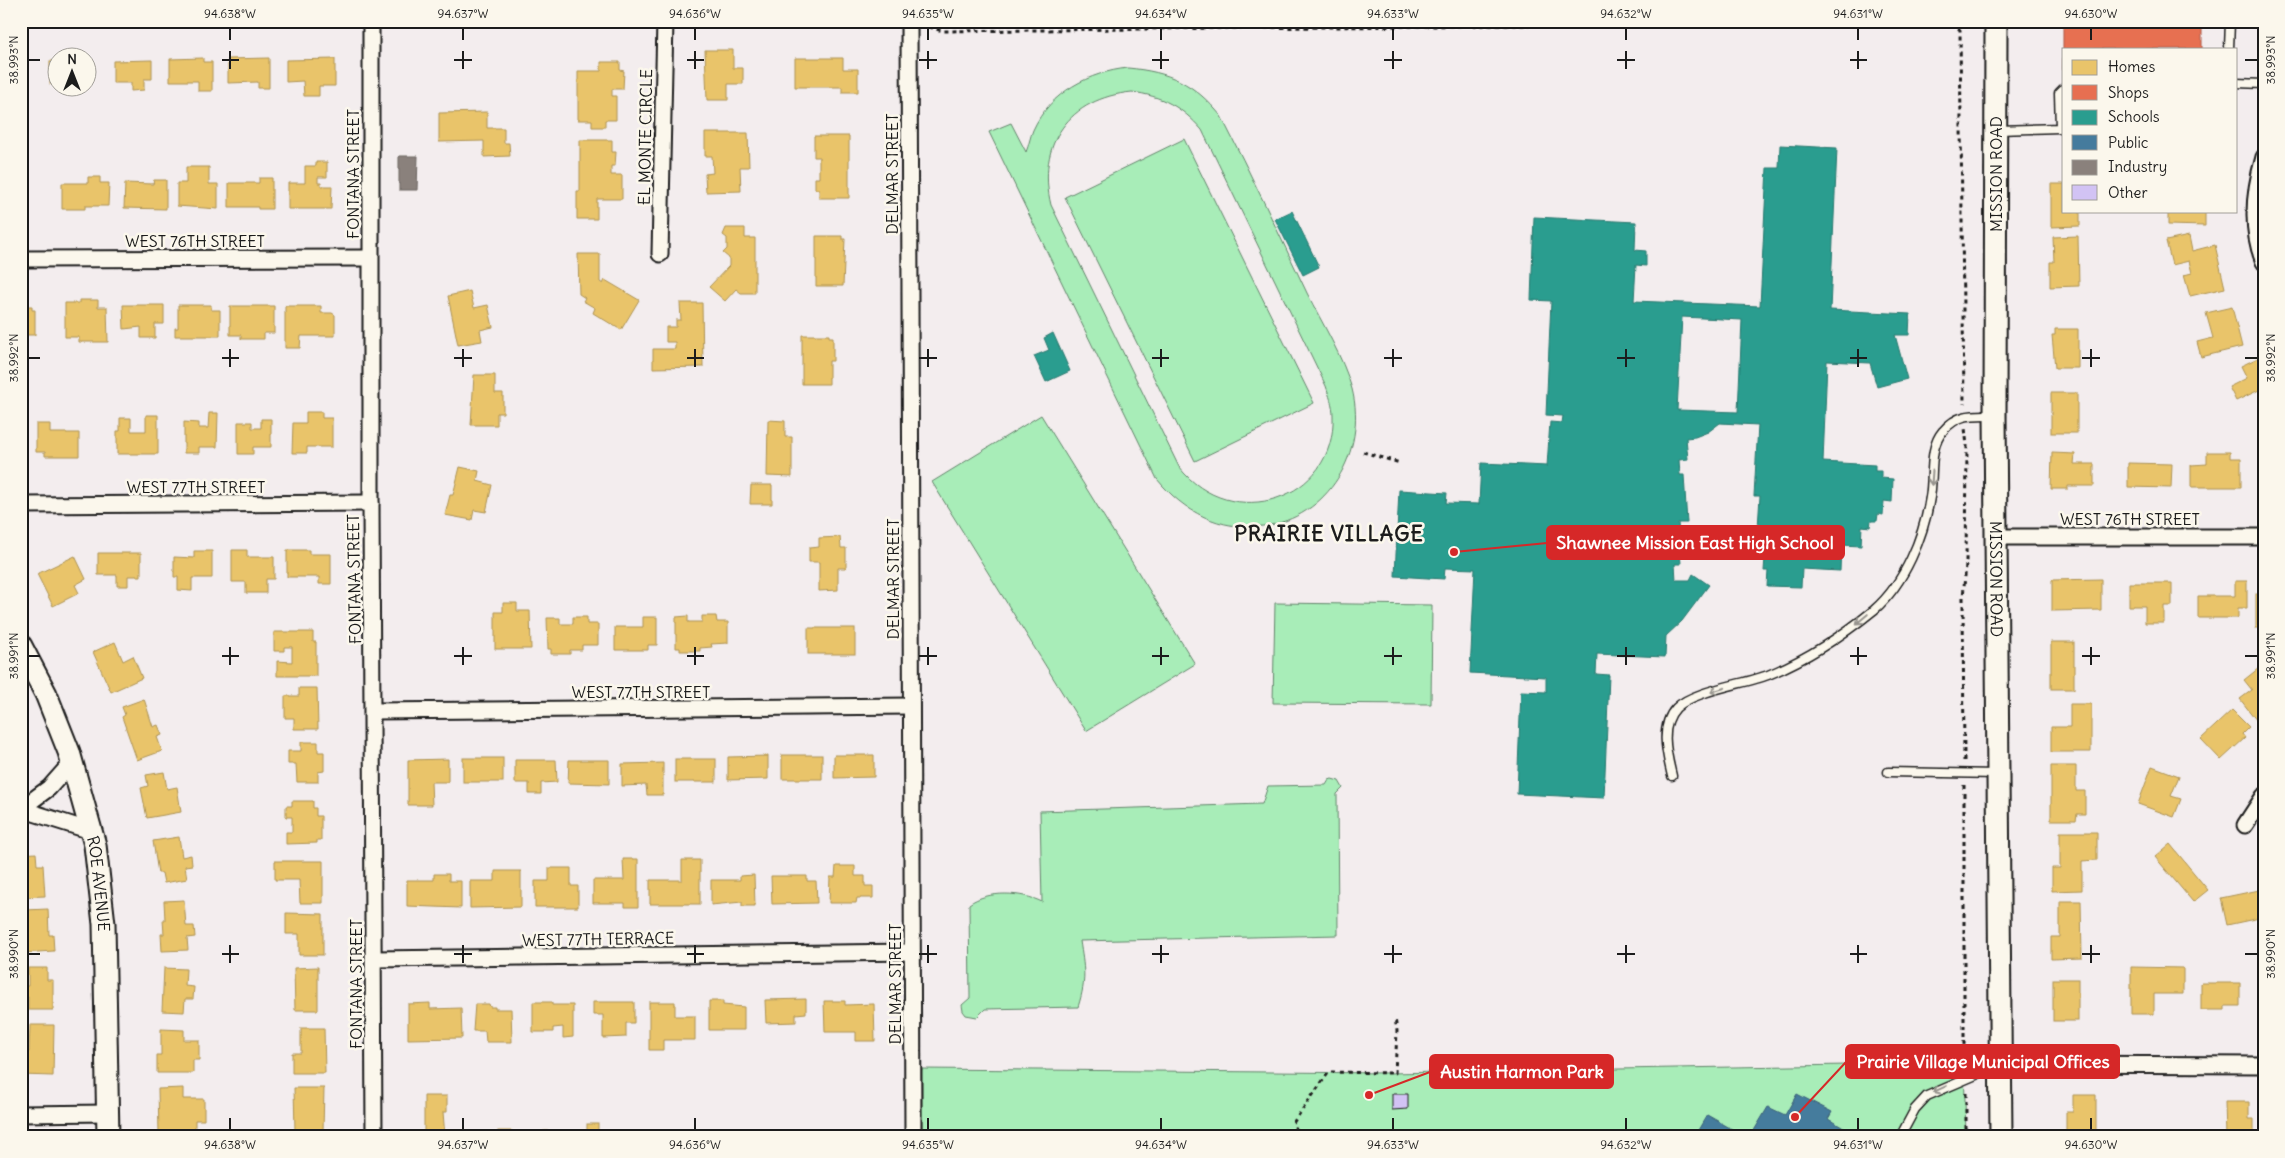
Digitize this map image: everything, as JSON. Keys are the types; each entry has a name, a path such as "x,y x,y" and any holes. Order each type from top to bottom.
{"main road":[{"name":"MISSION ROAD","path":"1996,21 1995,414 2002,1064 2001,1137"},
{"name":"ROE AVENUE","path":"21,646 46,694 72,762 99,867 104,924 108,1137"}],"street":[{"name":"FONTANA STREET","path":"371,21 370,503 373,711 374,1137"},
{"name":"EL MONTE CIRCLE","path":"660,254 665,21"},
{"name":"DELMAR STREET","path":"909,21 913,1137"},
{"path":"2264,157 2254,206 2257,241 2264,262"},
{"name":"WEST 76TH STREET","path":"21,259 370,258"},
{"name":"WEST 77TH STREET","path":"21,505 370,503"},
{"path":"21,516 49,505"},
{"name":"WEST 76TH STREET","path":"1997,537 2264,537"},
{"name":"WEST 77TH STREET","path":"373,711 699,710 910,706"},
{"path":"22,809 49,788 72,762"},
{"path":"2244,825 2264,796"},
{"path":"22,809 91,831"},
{"name":"WEST 77TH TERRACE","path":"374,959 912,952"},
{"path":"2002,1064 2264,1065"},
{"path":"21,1114 108,1113"}],"lane":[{"path":"2229,48 2230,21"},
{"path":"2238,83 2264,84"},
{"path":"1996,130 2062,128 2059,94 2062,90"},
{"path":"1672,776 1667,755 1666,734 1668,719 1677,707 1692,698 1766,676 1794,664 1847,632 1877,607 1896,585 1913,553 1923,528 1930,496 1934,448 1943,431 1964,415 1995,414"},
{"path":"1888,772 1999,774"},
{"path":"1900,1137 1915,1109 1926,1096 2002,1064"}],"path":[{"path":"929,27 943,32 1953,22 1960,30 1964,384"},
{"path":"1962,743 1966,440"},
{"path":"1364,452 1400,463"},
{"path":"1963,809 1964,1053 1967,1058"},
{"path":"1300,1137 1293,1123 1329,1072 1395,1072 1397,1031 1395,1018"},
{"path":"1966,1095 1966,1137"}],"green space":[{"path":"1128,68 1169,76 1191,87 1221,116 1307,293 1338,352 1348,377 1352,389 1355,412 1354,436 1348,458 1338,478 1324,496 1307,510 1286,521 1247,527 1218,522 1191,510 1157,479 989,132 1011,123 1026,152 1033,130 1040,117 1050,105 1073,86 1086,79 1114,70","holes":["1132,92 1171,104 1187,115 1202,130 1326,386 1332,404 1333,415 1330,444 1318,468 1300,486 1277,498 1252,502 1226,499 1201,487 1179,467 1051,205 1048,162 1053,144 1062,128 1075,114 1091,104 1110,96"]},
{"path":"1184,139 1314,403 1195,461 1065,197"},
{"path":"1041,415 1195,664 1086,731 932,482"},
{"path":"1275,603 1432,605 1431,704 1273,703"},
{"path":"1332,779 1339,781 1343,788 1337,794 1338,935 1080,941 1084,974 1083,989 1078,1007 985,1009 977,1017 966,1015 963,1011 962,1005 970,998 969,904 986,896 1005,894 1025,896 1042,902 1040,811 1262,804 1268,786 1326,785"},
{"path":"1964,1063 1966,1137 922,1137 922,1069 1388,1073"}],"building: Homes":[{"path":"705,50 733,50 733,68 743,68 743,84 728,84 728,100 707,100"},
{"path":"203,58 203,62 212,62 212,91 198,91 198,81 170,81 170,59"},
{"path":"269,58 269,88 258,88 258,82 228,83 228,59"},
{"path":"795,58 843,58 843,69 858,69 858,92 842,92 842,87 795,87"},
{"path":"335,59 335,86 319,86 319,96 304,96 303,81 286,82 286,60"},
{"path":"152,60 152,79 144,79 144,90 131,91 131,83 113,83 113,61"},
{"path":"601,62 620,62 620,70 624,71 623,89 612,89 612,96 616,96 616,120 605,120 605,127 592,127 592,120 578,120 578,71 601,71"},
{"path":"487,112 487,128 504,128 504,143 509,143 510,156 484,157 484,141 439,142 439,113"},
{"path":"705,133 748,133 749,167 740,167 741,191 706,192 705,174 713,173 712,156 705,156"},
{"path":"814,136 849,136 849,198 819,198 819,189 815,189 815,178 819,178 819,157 814,157"},
{"path":"580,140 612,140 612,152 616,152 615,166 611,166 611,175 622,175 622,199 597,199 597,219 577,219 577,191 580,191"},
{"path":"316,162 327,162 327,177 318,177 318,183 321,183 321,186 332,186 331,209 288,209 288,183 305,183 305,166 316,166"},
{"path":"186,167 209,167 209,184 218,184 218,209 177,206 177,183 186,183"},
{"path":"88,177 100,177 100,183 109,183 108,206 62,209 62,183 88,183"},
{"path":"259,178 272,178 272,209 229,207 229,183 259,183"},
{"path":"154,180 166,180 166,209 124,208 125,183 153,184"},
{"path":"2051,184 2062,184 2062,212 2080,212 2080,226 2051,227"},
{"path":"2168,212 2205,212 2205,226 2168,225"},
{"path":"726,228 745,228 745,238 755,238 755,293 741,293 736,289 725,301 709,287 729,266 729,258 723,253 727,249 727,238 723,235"},
{"path":"816,236 842,236 842,239 845,239 843,286 816,286"},
{"path":"2078,236 2079,286 2050,287 2050,262 2054,262 2053,237"},
{"path":"2189,236 2192,251 2215,245 2225,288 2190,296 2184,275 2192,273 2189,261 2172,265 2166,241"},
{"path":"578,254 600,254 600,282 603,284 605,280 639,300 621,330 593,313 595,308 583,301 585,298 579,294"},
{"path":"470,291 474,308 488,305 493,327 480,330 482,341 458,345 448,296"},
{"path":"79,300 98,300 98,307 107,307 108,342 79,342 79,337 65,337 65,303 79,303"},
{"path":"680,303 702,303 703,367 653,368 653,349 675,349 675,342 666,342 666,327 676,327 676,320 681,320"},
{"path":"123,305 164,305 164,324 155,324 155,338 141,338 141,327 124,329"},
{"path":"178,305 211,305 211,310 220,310 220,336 175,336 175,328 178,328"},
{"path":"21,306 32,306 32,310 35,310 35,335 21,335"},
{"path":"230,306 274,306 274,333 264,333 264,339 241,339 241,335 230,335"},
{"path":"285,306 321,306 321,313 332,313 335,315 335,336 301,336 300,348 285,348"},
{"path":"2232,307 2242,347 2201,357 2197,342 2213,338 2206,313"},
{"path":"2055,329 2078,329 2078,368 2055,368 2052,335 2055,335"},
{"path":"802,335 829,335 829,337 833,337 833,361 829,361 829,384 802,384"},
{"path":"2264,355 2264,399 2259,390 2236,401 2229,387 2247,378 2241,366"},
{"path":"474,375 495,375 495,393 503,393 503,413 497,413 497,425 471,425"},
{"path":"2051,393 2077,393 2077,433 2051,433"},
{"path":"306,412 322,412 322,418 332,418 332,447 307,447 307,453 292,453 293,423 306,423"},
{"path":"209,413 218,413 217,447 199,447 199,453 184,453 184,422 199,423 199,428 208,428"},
{"path":"146,415 158,415 158,454 117,454 117,431 120,431 120,418 131,418 131,431 146,431"},
{"path":"261,419 271,419 271,447 253,447 253,454 238,454 238,422 252,422 252,428 261,428"},
{"path":"768,420 785,421 785,437 792,437 792,477 767,476"},
{"path":"36,424 50,424 50,433 79,433 79,456 45,456 45,452 36,452"},
{"path":"2207,452 2230,452 2230,458 2241,458 2241,487 2191,487 2191,465 2207,464"},
{"path":"2052,453 2075,454 2074,464 2094,464 2094,486 2068,486 2068,489 2051,489"},
{"path":"2128,463 2172,464 2171,488 2128,487"},
{"path":"460,467 479,471 477,481 492,485 486,512 474,510 472,520 445,515 450,495 453,495"},
{"path":"751,485 772,485 772,504 750,504"},
{"path":"840,537 841,548 846,548 846,568 838,568 838,590 819,591 819,562 809,562 809,548 819,547 819,538"},
{"path":"232,550 247,550 247,557 274,557 274,579 266,579 266,593 246,593 246,582 232,582"},
{"path":"287,550 309,550 309,554 331,554 331,584 319,584 319,577 287,577"},
{"path":"194,551 212,551 212,578 192,578 192,591 178,590 178,577 174,577 174,557 194,558"},
{"path":"98,553 141,553 141,576 128,576 128,586 117,586 117,575 98,575"},
{"path":"75,556 86,579 75,585 79,593 53,606 37,574"},
{"path":"2101,579 2101,610 2052,611 2052,580"},
{"path":"2235,581 2247,581 2247,608 2238,608 2238,618 2198,618 2198,596 2235,596"},
{"path":"2129,583 2172,583 2172,606 2164,606 2164,623 2145,623 2145,606 2129,606"},
{"path":"2256,594 2264,594 2264,628 2256,628"},
{"path":"503,603 517,603 517,611 530,611 531,649 495,649 495,612 503,612"},
{"path":"688,616 688,622 702,622 702,616 716,616 717,622 728,622 728,643 711,644 712,647 700,648 700,651 680,651 680,648 676,648 676,617"},
{"path":"573,617 587,617 587,624 598,624 598,645 582,645 582,650 570,650 570,654 551,654 551,649 548,649 547,618 560,618 560,624 573,624"},
{"path":"643,617 657,617 657,645 648,645 648,650 615,650 615,627 643,627"},
{"path":"808,628 855,628 855,654 808,654"},
{"path":"274,632 313,632 313,642 316,642 316,676 277,676 277,661 292,662 292,647 284,647 284,651 274,651"},
{"path":"115,642 123,661 133,656 142,678 111,692 93,652"},
{"path":"2051,642 2074,642 2074,689 2051,689"},
{"path":"2264,664 2264,715 2257,721 2240,699 2252,690 2244,680"},
{"path":"299,688 317,688 318,729 294,729 294,718 285,718 285,696 299,696"},
{"path":"144,699 153,727 158,725 162,735 157,737 162,751 137,760 122,717 125,715 122,707"},
{"path":"2070,704 2091,704 2091,752 2051,752 2051,727 2070,727"},
{"path":"2232,710 2249,727 2242,734 2245,738 2221,760 2201,739"},
{"path":"301,742 318,742 318,752 324,752 324,771 318,772 318,782 297,782 296,764 288,764 288,751 301,751"},
{"path":"782,755 822,755 822,779 782,779"},
{"path":"834,755 874,755 874,777 834,778"},
{"path":"768,756 768,779 728,780 728,757"},
{"path":"463,758 503,758 503,782 463,782"},
{"path":"448,759 448,782 431,782 432,805 408,805 408,760"},
{"path":"675,759 716,759 716,782 675,782"},
{"path":"515,760 556,760 557,782 541,783 541,794 529,794 529,783 515,783"},
{"path":"569,760 609,760 609,784 568,783"},
{"path":"663,763 663,795 647,795 646,785 622,786 622,764"},
{"path":"2051,766 2076,766 2076,791 2085,791 2085,814 2077,814 2076,820 2051,820"},
{"path":"2152,766 2179,776 2171,796 2181,799 2174,817 2138,804"},
{"path":"164,772 167,789 177,787 181,812 147,818 141,788 148,786 146,775"},
{"path":"292,801 313,801 313,808 316,808 316,816 321,816 321,840 317,840 317,843 286,844 286,832 292,832 292,817 286,817 286,806 292,806"},
{"path":"2060,832 2097,832 2097,860 2082,861 2082,890 2052,891 2052,868 2060,868"},
{"path":"179,837 182,857 191,855 192,865 185,866 187,879 164,883 162,873 158,873 153,841"},
{"path":"2170,844 2208,890 2193,902 2155,857"},
{"path":"36,853 37,865 43,865 45,896 21,897 21,854"},
{"path":"623,859 638,859 638,907 625,907 625,903 593,903 593,880 624,880"},
{"path":"682,860 700,860 700,904 650,904 650,880 682,880"},
{"path":"275,861 323,861 323,903 300,903 299,880 275,880"},
{"path":"836,866 855,866 855,876 865,876 865,886 873,886 873,898 857,898 856,903 829,903 830,877 835,877"},
{"path":"549,868 571,868 571,886 578,886 578,907 535,907 535,881 549,881"},
{"path":"495,871 521,871 521,907 470,908 470,881 495,881"},
{"path":"434,874 449,874 449,881 461,881 461,908 407,906 407,880 434,880"},
{"path":"754,875 755,906 742,906 742,902 711,905 711,880 740,880 740,876"},
{"path":"771,876 807,876 807,881 816,881 817,903 772,904"},
{"path":"2264,889 2264,917 2227,925 2221,898"},
{"path":"184,900 186,926 194,926 195,937 187,938 188,950 162,951 161,934 164,934 163,920 165,920 164,901"},
{"path":"2060,901 2081,901 2082,958 2051,959 2051,937 2060,937"},
{"path":"48,909 49,935 53,935 54,951 21,953 21,930 26,930 25,910"},
{"path":"286,913 323,914 323,955 299,955 299,934 286,934"},
{"path":"318,967 318,1010 295,1010 294,968"},
{"path":"2131,967 2183,968 2183,994 2154,994 2154,1014 2131,1014"},
{"path":"28,968 47,968 47,980 53,980 53,1010 28,1010 28,997 21,998 21,986 28,986"},
{"path":"164,968 186,969 185,986 194,987 193,999 185,999 184,1012 162,1011"},
{"path":"2053,979 2078,979 2078,1021 2053,1021"},
{"path":"2201,983 2240,983 2240,1006 2225,1006 2225,1010 2201,1010"},
{"path":"2261,986 2264,986 2264,1011 2261,1011"},
{"path":"806,999 806,1013 796,1014 796,1022 766,1023 765,1000"},
{"path":"709,1001 723,1001 723,1005 744,1007 744,1030 709,1030"},
{"path":"824,1001 845,1001 845,1005 874,1004 875,1041 856,1041 856,1032 825,1032"},
{"path":"533,1002 552,1002 552,1005 573,1005 573,1037 563,1038 563,1027 553,1028 553,1032 533,1032"},
{"path":"593,1002 634,1002 634,1023 626,1023 626,1037 603,1038 603,1015 593,1015"},
{"path":"649,1002 675,1002 675,1016 695,1016 695,1040 663,1040 663,1050 649,1050"},
{"path":"430,1003 430,1009 461,1008 462,1038 408,1039 408,1004"},
{"path":"475,1004 489,1004 490,1007 495,1007 495,1009 511,1009 512,1042 486,1042 485,1031 473,1031"},
{"path":"30,1025 54,1025 53,1076 21,1075 21,1052 29,1052"},
{"path":"301,1028 324,1028 325,1073 292,1073 292,1053 301,1053"},
{"path":"161,1029 184,1030 184,1040 199,1040 199,1060 193,1060 193,1073 157,1073 157,1055 161,1055"},
{"path":"183,1088 183,1099 204,1099 204,1120 195,1120 195,1132 159,1133 158,1089"},
{"path":"294,1088 324,1088 323,1131 295,1131"},
{"path":"2073,1095 2096,1095 2096,1137 2066,1137 2066,1112 2073,1112"},
{"path":"424,1096 447,1096 447,1112 443,1112 445,1137 424,1137"},
{"path":"2225,1102 2249,1102 2249,1119 2254,1119 2254,1137 2226,1137"},
{"path":"587,1124 598,1124 598,1137 587,1137"},
{"path":"715,1129 737,1129 737,1137 715,1137"},
{"path":"498,1131 512,1131 512,1137 498,1137"},
{"path":"544,1131 555,1131 555,1137 544,1137"}],"building: Shops":[{"path":"2063,21 2202,21 2202,48 2063,48"}],"building: Schools":[{"path":"1780,145 1837,148 1830,310 1910,314 1909,335 1895,335 1907,379 1877,387 1870,363 1827,361 1823,462 1875,465 1875,471 1881,471 1881,478 1893,479 1892,502 1884,501 1883,515 1878,514 1877,521 1871,521 1870,527 1862,526 1861,546 1841,545 1840,571 1802,569 1801,587 1767,586 1768,571 1764,571 1765,557 1761,557 1761,544 1757,544 1760,496 1754,496 1758,425 1720,423 1708,432 1686,438 1688,459 1679,460 1680,475 1684,475 1687,523 1678,523 1681,564 1675,564 1676,580 1690,580 1693,574 1709,585 1682,621 1666,636 1665,657 1597,654 1596,674 1609,675 1604,798 1517,794 1521,691 1546,692 1546,677 1470,673 1475,569 1445,568 1444,579 1395,576 1399,490 1447,493 1446,503 1479,504 1481,463 1547,466 1550,422 1562,423 1563,416 1546,415 1551,301 1531,300 1534,217 1636,222 1635,250 1646,251 1646,266 1636,265 1634,301 1760,306 1767,168 1779,168","holes":["1682,317 1742,320 1738,412 1677,410"]},
{"path":"1292,211 1319,267 1303,275 1275,219"},
{"path":"1053,333 1070,371 1046,382 1034,356 1049,350 1044,338"}],"building: Public":[{"path":"1797,1094 1832,1112 1828,1119 1856,1135 1855,1137 1755,1137 1752,1134 1768,1107 1785,1115"},
{"path":"1707,1115 1746,1137 1694,1137"}],"building: Industry":[{"path":"399,156 418,156 417,190 399,190"}],"building: Other":[{"path":"1392,1094 1408,1094 1408,1109 1392,1110"}],"place":[{"name":"Shawnee Mission East High School","path":"1454,552"},
{"name":"Austin Harmon Park","path":"1369,1095"},
{"name":"Prairie Village Municipal Offices","path":"1795,1117"}],"district":[{"name":"PRAIRIE VILLAGE","path":"1329,533"}]}
